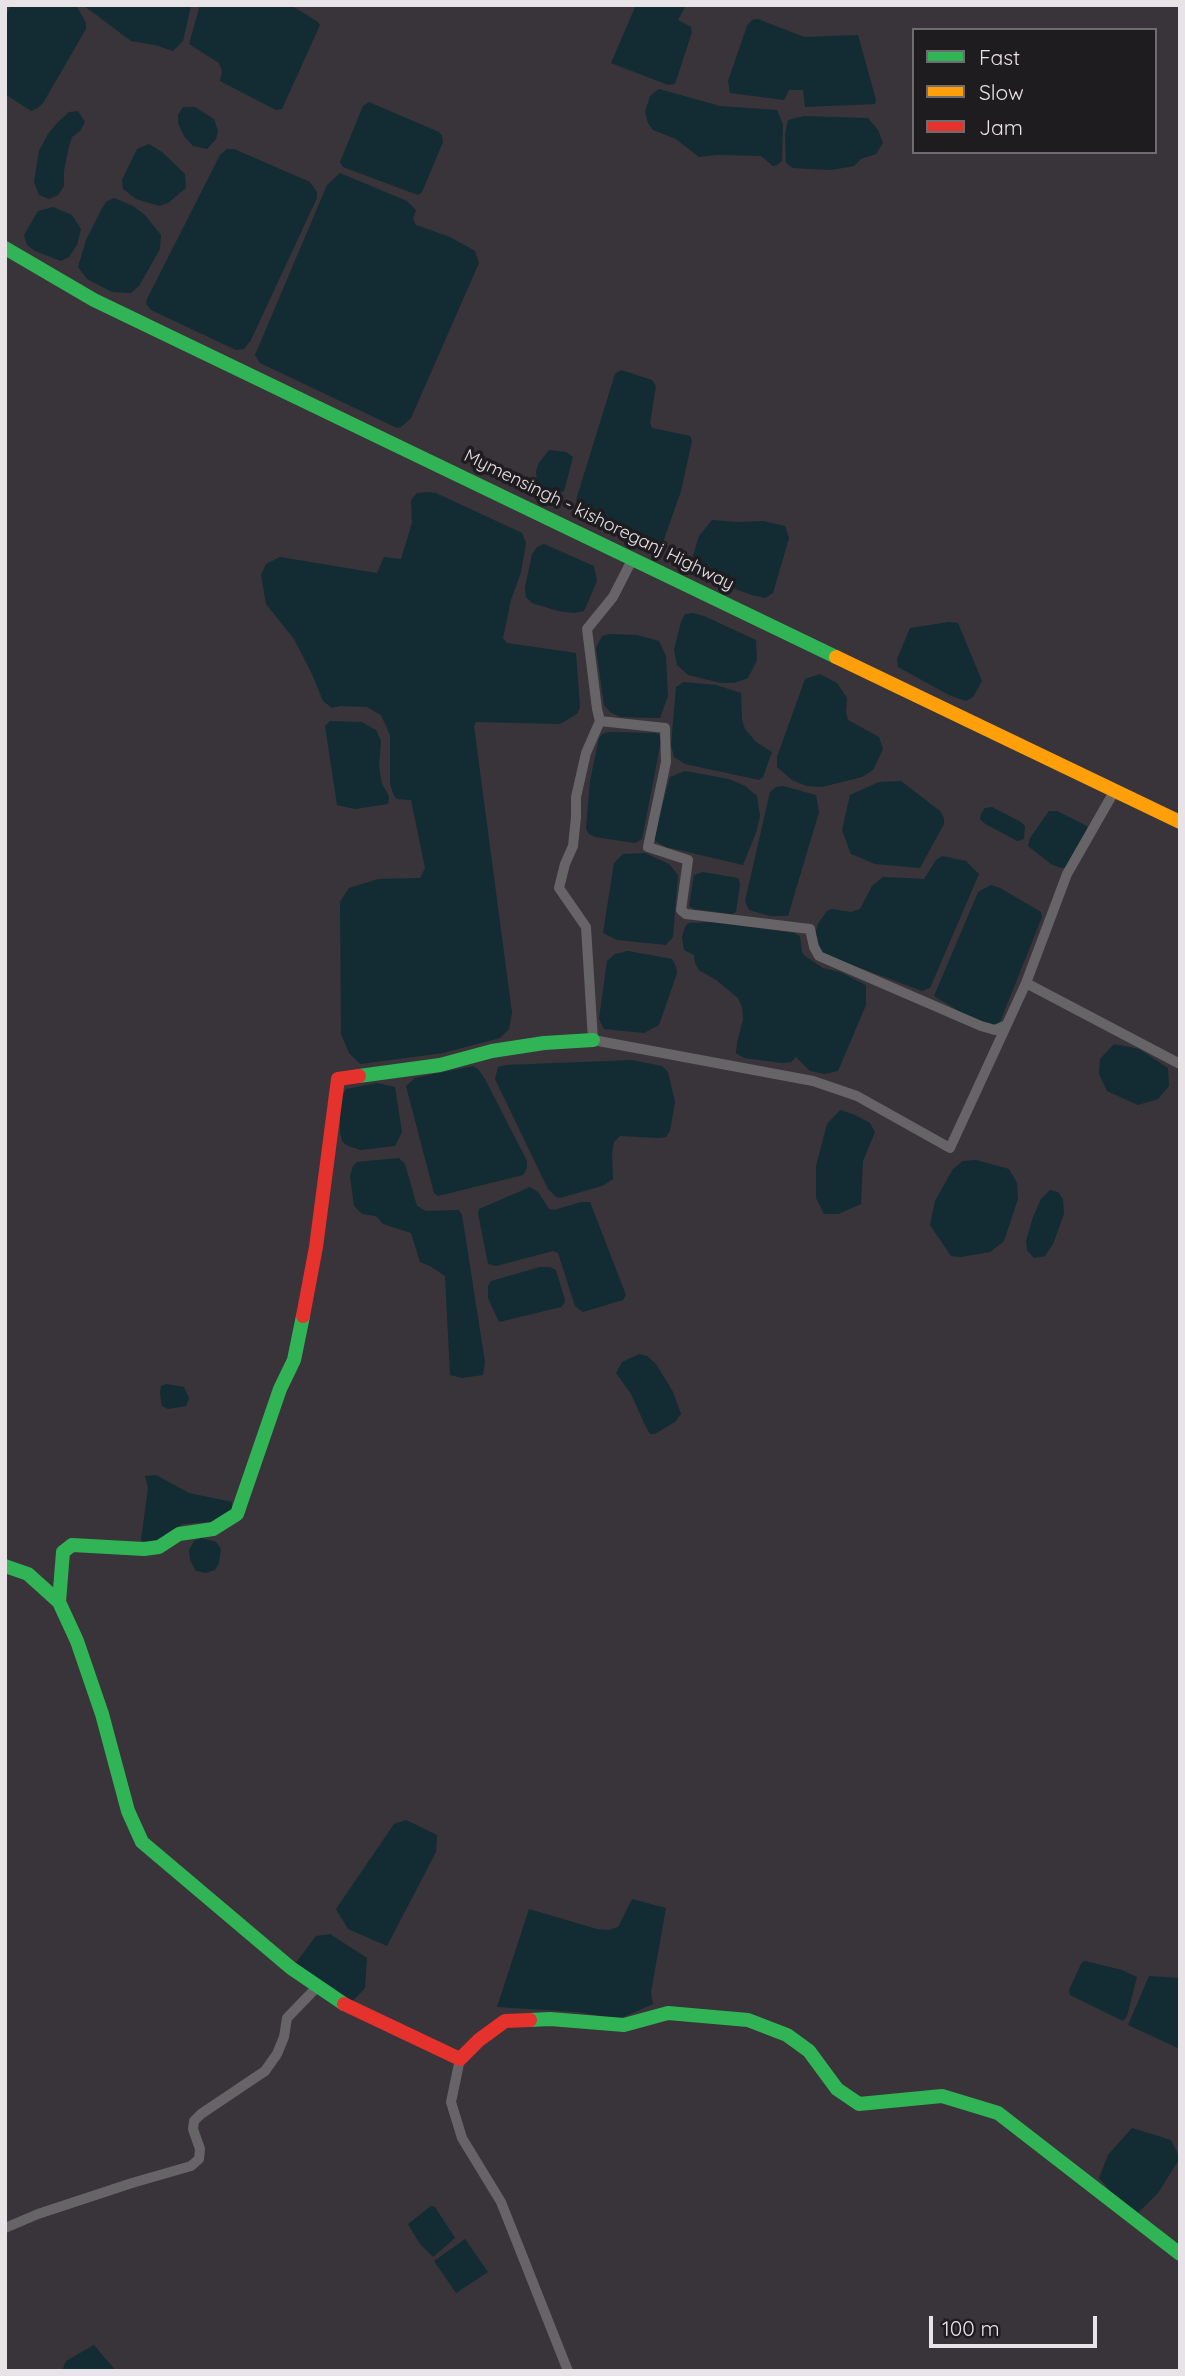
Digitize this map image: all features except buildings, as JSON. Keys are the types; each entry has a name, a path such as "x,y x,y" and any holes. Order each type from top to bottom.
{"street":[{"name":"Mymensingh - kishoreganj Highway","path":"5,248 94,300 1180,822"},
{"path":"593,1040 586,927 559,888 573,846 576,797 586,753 600,721 587,629 613,597 633,558"},
{"path":"600,721 665,728 666,762 648,847 688,860 681,910 686,914 810,929 819,956 981,1026 995,1030 1004,1026"},
{"path":"60,1602 63,1552 72,1545 144,1549 159,1547 179,1534 213,1529 237,1514 281,1389 294,1360 316,1247 338,1079 440,1065 492,1051 544,1043 593,1040 813,1081 857,1096 950,1148 1026,982 1067,874 1115,790"},
{"path":"1026,982 1180,1064"},
{"path":"5,1566 28,1574 60,1602 77,1641 102,1714 128,1811 142,1842 291,1968 351,2009 460,2059"},
{"path":"5,2228 38,2214 191,2166 199,2159 200,2150 193,2129 194,2121 265,2071 277,2054 284,2037 287,2018 318,1986"},
{"path":"568,2371 501,2202 461,2138 452,2102 460,2059 479,2040 505,2021 550,2019 624,2025 668,2013 748,2020 787,2035 809,2051 836,2089 859,2105 942,2096 998,2113 1180,2254"}],"water":[{"path":"11,5 76,5 86,23 86,29 43,103 31,111 5,94 5,17"},
{"path":"83,5 191,6 183,41 173,51 131,41"},
{"path":"200,5 291,5 318,22 320,25 282,109 276,110 220,81 222,71 219,63 189,44"},
{"path":"636,5 686,5 678,20 691,27 692,32 675,84 668,85 611,63"},
{"path":"758,19 804,37 858,35 875,104 805,107 803,90 789,90 784,100 730,93 728,81 747,26 752,20"},
{"path":"659,89 720,106 777,110 783,124 782,161 773,166 761,156 699,157 676,139 653,130 648,123 645,112 650,96"},
{"path":"369,102 439,132 442,136 443,142 422,192 418,195 343,167 340,162 363,106"},
{"path":"183,107 195,107 214,119 218,131 216,139 207,149 193,146 184,136 178,123 178,115"},
{"path":"78,111 85,122 80,131 72,137 69,146 64,186 58,195 49,199 39,195 34,182 39,151 57,123 69,112"},
{"path":"804,116 868,118 878,130 883,143 876,154 861,159 854,166 831,170 793,168 786,163 785,134 788,120"},
{"path":"149,144 162,152 185,174 186,188 168,203 159,206 136,199 123,189 122,180 137,149"},
{"path":"227,149 234,149 310,182 317,192 317,198 251,340 244,349 236,350 151,310 146,304 220,155"},
{"path":"340,173 407,201 416,210 413,219 416,225 450,237 475,251 479,263 411,418 397,428 260,363 255,355 327,185"},
{"path":"114,198 133,206 145,215 161,235 160,249 139,286 131,293 112,292 87,279 78,267 86,240 101,210 106,202"},
{"path":"53,207 72,215 81,229 77,245 69,257 61,261 35,251 27,245 24,235 38,211"},
{"path":"621,370 652,380 656,386 650,423 652,428 690,436 692,441 681,491 662,545 658,547 580,508 576,500 615,374"},
{"path":"549,450 566,452 573,457 564,491 558,494 538,488 537,485 536,471"},
{"path":"417,493 436,493 522,533 526,543 521,572 511,600 503,638 507,643 576,653 580,707 577,714 560,724 476,722 474,726 512,1013 509,1029 500,1038 443,1053 360,1064 349,1053 341,1034 340,902 349,888 378,879 420,878 425,868 411,800 397,799 390,784 390,735 381,715 367,707 332,708 323,701 294,639 266,604 261,575 266,564 280,557 377,573 384,557 401,559 412,523 411,500"},
{"path":"712,520 763,521 785,526 789,538 773,593 765,598 752,595 710,580 695,570 691,562 699,536"},
{"path":"544,544 594,566 597,581 584,611 558,611 532,603 526,597 525,587 532,554 537,547"},
{"path":"693,613 756,640 757,660 748,678 734,683 721,683 688,675 677,665 674,650 681,622 685,614"},
{"path":"958,623 982,681 973,697 966,701 949,695 898,667 897,659 910,628"},
{"path":"637,635 659,641 666,656 668,696 660,718 620,717 604,705 596,648 602,636"},
{"path":"820,674 837,683 847,698 848,720 879,737 883,749 873,770 862,777 822,787 807,786 792,780 777,767 777,757 805,679"},
{"path":"684,682 716,685 741,693 745,729 756,742 772,752 763,777 759,780 685,764 674,757 671,745 676,687"},
{"path":"330,721 362,722 376,730 381,741 379,766 382,784 389,796 388,804 355,809 337,805 325,726"},
{"path":"609,732 655,733 659,734 661,741 642,839 635,843 595,837 586,829 590,781 599,738"},
{"path":"685,771 729,779 745,786 757,796 760,816 743,865 666,847 655,841 670,777"},
{"path":"901,781 940,811 944,818 944,824 920,868 875,864 851,854 842,830 850,795 879,782"},
{"path":"783,786 816,795 819,812 788,916 770,916 749,910 745,901 770,792"},
{"path":"992,807 1025,826 1024,839 1017,841 984,823 980,819 981,814 985,808"},
{"path":"1049,811 1057,811 1087,826 1088,834 1067,867 1051,864 1028,846 1030,838"},
{"path":"645,853 669,864 678,875 673,937 666,945 617,940 603,933 614,863 623,854"},
{"path":"942,856 966,861 979,874 930,988 922,991 820,953 815,934 827,911 832,909 851,912 860,909 872,886 883,877 924,879 936,860"},
{"path":"703,872 738,878 740,884 736,912 732,914 689,906 694,875"},
{"path":"991,885 1041,912 1042,917 1000,1022 993,1025 977,1022 934,996 978,892"},
{"path":"713,922 794,933 800,936 805,956 823,968 840,972 866,985 866,1005 838,1071 825,1074 810,1071 796,1057 791,1062 782,1063 744,1058 736,1053 743,1019 738,998 699,970 694,955 684,950 682,937 688,923"},
{"path":"628,951 672,959 676,966 677,973 659,1025 644,1033 604,1029 599,1019 607,961 615,954"},
{"path":"1114,1044 1139,1049 1168,1068 1169,1086 1158,1099 1138,1105 1107,1091 1099,1074 1100,1059"},
{"path":"632,1060 662,1066 668,1072 675,1102 670,1131 666,1137 659,1138 620,1136 614,1142 612,1153 613,1179 602,1186 556,1197 548,1189 495,1079 498,1067"},
{"path":"473,1066 485,1079 527,1161 527,1168 523,1175 438,1196 434,1193 406,1086 415,1078"},
{"path":"377,1083 395,1087 402,1132 395,1146 360,1150 346,1145 340,1132 340,1099 346,1089"},
{"path":"840,1110 870,1123 875,1132 863,1161 861,1204 838,1214 824,1214 816,1198 816,1166 827,1124"},
{"path":"399,1158 405,1164 417,1206 426,1211 459,1210 462,1215 485,1362 483,1375 462,1378 450,1375 445,1276 420,1262 411,1233 383,1224 376,1216 362,1214 354,1206 350,1176 353,1166 357,1162"},
{"path":"976,1160 1009,1169 1017,1183 1018,1199 1004,1241 990,1252 951,1256 930,1225 935,1201 953,1169 963,1161"},
{"path":"530,1187 538,1192 549,1209 590,1202 626,1295 623,1300 583,1312 580,1310 575,1306 558,1253 553,1251 496,1266 488,1264 479,1209"},
{"path":"1050,1190 1058,1192 1063,1199 1064,1214 1053,1244 1045,1256 1034,1258 1027,1250 1026,1241 1041,1199"},
{"path":"540,1267 556,1270 564,1304 499,1322 488,1298 491,1281"},
{"path":"639,1354 647,1356 656,1364 673,1392 681,1414 675,1422 655,1434 650,1434 631,1394 616,1373 622,1362"},
{"path":"166,1384 184,1387 189,1398 186,1406 168,1409 162,1406 161,1386"},
{"path":"156,1475 189,1493 232,1502 232,1514 222,1521 183,1524 167,1533 159,1542 149,1544 141,1540 148,1488 145,1476"},
{"path":"201,1538 216,1542 221,1549 215,1570 206,1573 196,1571 190,1560 189,1550 194,1541"},
{"path":"406,1820 437,1835 436,1852 387,1946 348,1929 336,1909 394,1824"},
{"path":"632,1899 666,1908 651,1992 653,2004 619,2019 577,2012 497,2007 529,1909 609,1930 618,1927"},
{"path":"330,1934 367,1958 365,1988 351,2003 295,1964 316,1936"},
{"path":"1082,1962 1122,1970 1137,1977 1127,2016 1123,2021 1070,1995 1069,1990"},
{"path":"1149,1976 1180,1978 1180,2049 1128,2025"},
{"path":"1132,2128 1171,2140 1180,2158 1158,2193 1138,2213 1118,2200 1099,2178 1108,2155"},
{"path":"431,2206 435,2207 455,2238 433,2257 420,2244 408,2224"},
{"path":"465,2239 488,2272 456,2293 434,2261"},
{"path":"94,2345 116,2371 62,2371 66,2361"}],"traffic: fast":[{"path":"5,248 94,300 836,657"},
{"path":"359,1076 440,1065 492,1051 544,1043 593,1040"},
{"path":"59,1602 63,1552 72,1545 144,1549 159,1547 179,1534 213,1529 237,1514 280,1389 294,1360 303,1316"},
{"path":"5,1566 28,1574 59,1602 77,1641 102,1714 128,1811 142,1842 291,1968 344,2004"},
{"path":"530,2020 624,2025 668,2013 748,2020 787,2035 809,2051 837,2089 859,2104 942,2096 998,2113 1180,2254"}],"traffic: slow":[{"path":"836,657 1180,822"}],"traffic: jam":[{"path":"303,1316 316,1247 338,1079 359,1076"},
{"path":"344,2004 460,2059 479,2040 505,2021 530,2020"}]}
